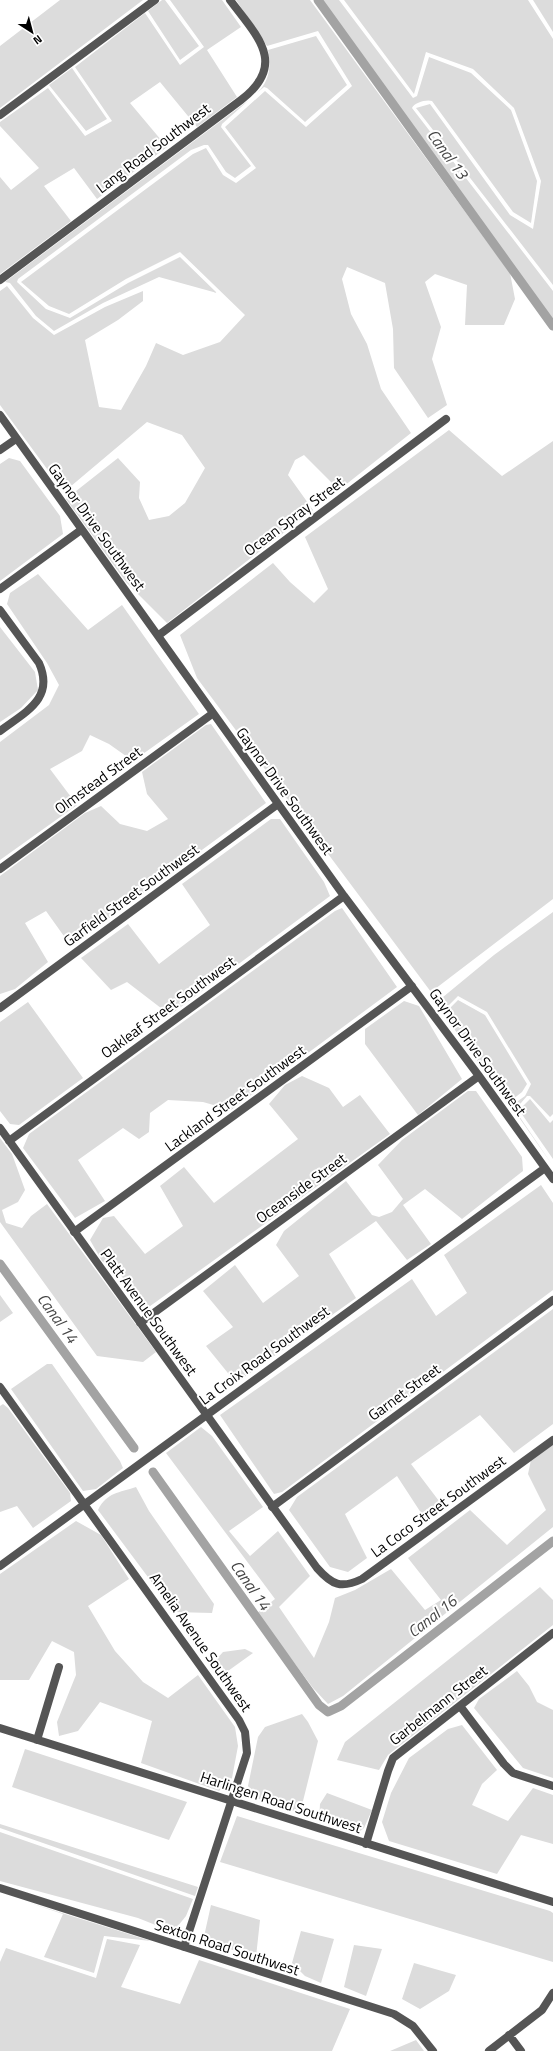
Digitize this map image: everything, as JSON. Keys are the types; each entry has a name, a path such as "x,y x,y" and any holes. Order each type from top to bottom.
{"street":[{"path":"0,116 155,0"},
{"name":"Lang Road Southwest","path":"0,280 246,96 259,84 265,73 266,62 264,51 260,41 230,0"},
{"name":"Gaynor Drive Southwest","path":"0,415 81,530 159,635 212,714 344,896 479,1076 553,1179"},
{"name":"Ocean Spray Street","path":"159,635 446,419"},
{"path":"0,450 16,438"},
{"path":"0,589 81,530"},
{"path":"0,610 39,662 43,672 44,685 40,698 31,708 0,731"},
{"name":"Olmstead Street","path":"0,869 212,714"},
{"name":"Garfield Street Southwest","path":"0,1008 278,804"},
{"name":"Oakleaf Street Southwest","path":"9,1141 344,896"},
{"name":"Lackland Street Southwest","path":"74,1232 412,986"},
{"name":"Oceanside Street","path":"140,1323 479,1076"},
{"name":"Platt Avenue Southwest","path":"0,1128 317,1568 325,1578 336,1585"},
{"name":"La Croix Road Southwest","path":"0,1566 206,1414 545,1168"},
{"name":"Garnet Street","path":"272,1506 553,1300"},
{"name":"Amelia Avenue Southwest","path":"0,1387 240,1720 245,1732 247,1753 184,1947"},
{"name":"La Coco Street Southwest","path":"336,1585 350,1585 362,1579 553,1440"},
{"name":"Garbelmann Street","path":"366,1844 393,1758 553,1634"},
{"path":"37,1740 58,1667"},
{"path":"460,1706 504,1764 513,1773 553,1786"},
{"name":"Harlingen Road Southwest","path":"0,1728 553,1902"},
{"name":"Sexton Road Southwest","path":"0,1888 394,2014 413,2026 434,2051"},
{"path":"489,2051 542,2010 553,1993"},
{"path":"509,2035 521,2051"}],"shaded area":[{"path":"60,0 143,0 0,108 0,46"},
{"path":"162,0 165,0 199,46 180,60 148,11"},
{"path":"170,0 222,0 241,27 207,50 237,97 197,127 160,82 130,103 167,147 97,199 74,168 44,186 71,221 0,274 0,177 11,190 39,168 0,126 0,122 48,88 85,136 112,121 75,67 145,13 180,65 204,47"},
{"path":"236,0 310,0 510,273 515,299 504,325 465,325 467,285 435,274 425,282 441,327 432,359 447,405 428,418 394,368 393,329 385,283 347,267 342,279 351,314 367,344 381,389 411,433 339,490 304,455 295,460 288,475 313,510 167,623 126,582 66,499 118,458 140,482 139,498 149,520 169,516 185,503 205,468 182,435 147,422 64,492 0,405 0,291 7,286 33,318 54,335 105,307 143,291 143,301 118,320 85,340 99,407 121,410 146,366 156,343 183,355 220,342 245,315 180,252 126,279 69,314 49,306 21,282 193,154 206,148 223,175 236,183 256,168 225,127 265,91 306,127 352,86 318,31 267,46"},
{"path":"314,0 339,0 413,98 417,96 429,57 471,73 511,110 537,181 531,223 513,212 432,101 420,102 412,108 553,291 553,326"},
{"path":"344,0 528,0 553,39 553,285 416,108 430,104 510,215 533,229 541,181 514,108 473,69 426,52 414,94"},
{"path":"533,0 553,0 553,32"},
{"path":"316,36 347,85 305,122 267,88 264,87 257,93 267,78 269,68 268,50"},
{"path":"72,68 107,119 86,131 49,85"},
{"path":"249,100 222,124 221,127 251,166 235,178 226,172 208,145 191,150 18,279 17,282 46,309 70,318 128,283 180,257 217,293 159,277 103,303 54,331 36,316 10,283 5,282"},
{"path":"449,430 502,476 553,441 553,899 431,992 197,678 180,635 273,563 290,582 314,603 328,589 305,537"},
{"path":"9,458 20,461 60,516 63,534 0,581 0,464"},
{"path":"38,574 88,630 122,605 199,714 133,761 109,744 90,735 82,751 50,769 77,805 0,860 0,742 49,705 59,685 47,663 7,604 10,593"},
{"path":"0,627 35,672 38,690 21,708 0,722"},
{"path":"211,724 266,803 71,946 46,911 25,923 48,962 15,989 0,994 0,876 85,813 101,806 120,824 147,831 168,819 147,794 142,772 206,725"},
{"path":"271,819 280,819 324,882 330,896 170,1015 127,982 111,990 81,958 128,924 159,964 210,925 182,884"},
{"path":"342,908 397,987 231,1110 203,1102 168,1100 150,1113 149,1132 139,1139 123,1128 78,1160 105,1201 75,1218 23,1148 29,1134 335,911"},
{"path":"553,912 553,1114 550,1117 530,1096 527,1096 515,1110 553,1166 511,1106 525,1096 531,1084 487,1012 458,996 443,1011 437,1002 494,955"},
{"path":"458,1000 485,1015 527,1084 522,1092 508,1103 455,1030 447,1011"},
{"path":"404,1001 419,1006 462,1079 418,1115 365,1044 365,1029"},
{"path":"28,1002 83,1078 19,1125 10,1124 0,1111 0,1022"},
{"path":"302,1076 329,1088 343,1107 360,1095 390,1134 146,1309 120,1274 102,1261 90,1240 103,1218 114,1216 145,1254 183,1226 160,1186 184,1167 214,1203 298,1139 269,1104 285,1085"},
{"path":"468,1091 476,1091 522,1157 523,1171 462,1219 425,1189 403,1205 431,1244 407,1260 376,1221 329,1254 356,1298 236,1383 206,1346 233,1327 203,1291 235,1265 263,1303 299,1276 276,1245 284,1231 346,1181 372,1215 379,1217 392,1212 403,1199 378,1165 402,1140"},
{"path":"530,1099 550,1123 553,1120 553,1159 519,1110"},
{"path":"0,1138 12,1154 25,1190 18,1202 2,1210 6,1223 22,1228 31,1216 47,1204 156,1352 143,1362 97,1356 0,1222"},
{"path":"541,1185 553,1203 553,1290 282,1492 274,1494 220,1415 412,1279 436,1316 467,1293 444,1255"},
{"path":"0,1295 13,1313 0,1322"},
{"path":"553,1309 553,1424 514,1453 480,1415 411,1464 442,1505 425,1519 397,1476 345,1514 367,1558 348,1572 330,1567 289,1510 297,1497"},
{"path":"47,1364 52,1364 120,1461 123,1468 96,1489 83,1491 11,1389"},
{"path":"3,1404 8,1408 70,1493 71,1501 33,1528 17,1506 0,1512 0,1406"},
{"path":"201,1427 212,1436 263,1507 229,1531 250,1556 278,1531 310,1576 279,1607 314,1658 329,1622 335,1598 355,1590 391,1569 425,1610 441,1600 408,1558 470,1510 507,1545 546,1510 528,1474 531,1460 553,1444 553,1527 343,1696 328,1704 313,1688 257,1613 275,1599 166,1453"},
{"path":"136,1487 149,1511 214,1604 212,1613 174,1612 98,1510 109,1496"},
{"path":"76,1521 101,1535 129,1579 88,1606 115,1651 143,1682 168,1698 198,1675 235,1727 238,1746 232,1778 219,1791 141,1763 152,1721 100,1702 78,1731 59,1736 57,1722 76,1675 74,1652 52,1641 29,1680 0,1680 0,1574"},
{"path":"540,1587 553,1600 553,1625 388,1755 379,1770 337,1760 345,1742"},
{"path":"245,1649 253,1653 221,1676 214,1662 223,1652"},
{"path":"517,1671 529,1686 537,1702 553,1710 553,1778 523,1768 474,1708 479,1699"},
{"path":"302,1714 318,1741 300,1813 256,1798 248,1786 258,1737 265,1727"},
{"path":"462,1725 497,1770 482,1784 472,1805 508,1821 533,1788 553,1795 553,1844 521,1835 497,1874 389,1841 382,1822 391,1793 409,1758 448,1729"},
{"path":"25,1749 187,1802 169,1840 12,1787"},
{"path":"327,1793 372,1810 364,1828 359,1832 319,1821 320,1804"},
{"path":"237,1816 550,1911 553,1913 553,1962 220,1862"},
{"path":"0,1824 198,1887 195,1896 0,1828"},
{"path":"0,1832 193,1899 186,1916 173,1932 138,1918 0,1881"},
{"path":"27,1902 151,1941 104,1936 94,1973 44,1957 63,1914"},
{"path":"211,1905 260,1920 256,1957 203,1941"},
{"path":"301,1931 334,1939 321,1983 305,1976 292,1963"},
{"path":"107,1939 140,1945 121,1987 180,2004 199,1960 350,2009 332,2051 0,2051 0,1962 6,1948 96,1978"},
{"path":"354,1945 382,1949 366,1996 344,1987"},
{"path":"414,1963 456,1975 449,1991 420,2009 402,1999"},
{"path":"416,2040 424,2051 390,2051"}],"waterway":[{"name":"Canal 13","path":"318,0 553,326"},
{"name":"Canal 14","path":"0,1264 134,1448"},
{"name":"Canal 14","path":"153,1472 319,1705 328,1712 341,1706 553,1541"}],"water label":[{"name":"Canal 16","path":"432,1616"}]}
